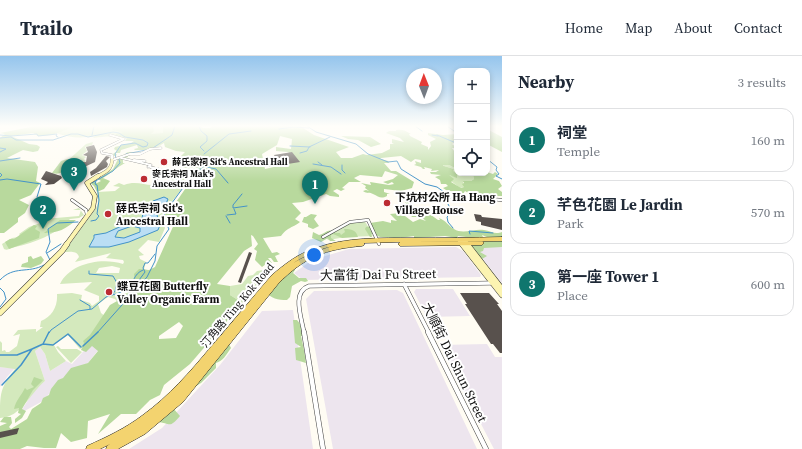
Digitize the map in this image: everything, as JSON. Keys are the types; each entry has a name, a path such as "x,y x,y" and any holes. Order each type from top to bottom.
{"main road":[{"name":"汀角路 Ting Kok Road","path":"90,449 127,432 167,402 185,384 274,277 289,262 313,250 335,243 502,241"},
{"name":"汀角路 Ting Kok Road","path":"110,449 142,431 180,399 276,282 291,267 312,254 333,247 378,242"}],"street":[{"path":"0,313 62,251 87,217 96,200 95,194 87,183 110,169 112,166 112,155 102,153 101,150 113,144"},
{"path":"112,160 124,156 140,154 143,151 157,147 161,148"},
{"path":"121,153 126,153 124,156"},
{"path":"120,158 151,165 149,167 162,170 156,179"},
{"path":"131,161 145,161"},
{"path":"490,199 502,200"},
{"path":"72,200 86,210 87,217"},
{"path":"323,237 345,223 364,219 368,220 378,242"},
{"path":"463,241 495,283 502,295"},
{"path":"495,283 502,289"},
{"name":"大富街 Dai Fu Street","path":"323,449 299,303 300,293 305,287 495,283"},
{"name":"大順街 Dai Shun Street","path":"404,284 486,449"}],"shaded area":[{"path":"456,247 463,251 481,275 480,277 303,280 294,273 308,263 349,249"},
{"path":"479,247 502,247 502,283 476,250"},
{"path":"416,289 453,289 470,316 427,317 414,292"},
{"path":"397,290 403,293 477,449 333,449 306,299 314,291"},
{"path":"293,310 313,449 129,449 162,428 220,365 262,311"},
{"path":"90,344 99,349 88,363 74,369 56,384 52,391 41,402 19,414 36,388 45,381 35,351 40,347 45,354 50,371 66,361 72,364"},
{"path":"487,344 495,357 502,357 502,449 494,449 440,345"},
{"path":"0,367 15,368 0,387"}],"green space":[{"path":"0,144 37,145 40,147 38,151 33,152 23,150 7,158 35,162 38,167 36,181 40,183 31,195 19,200 29,205 25,213 18,218 18,222 4,233 0,233"},
{"path":"86,144 92,144 85,147 87,151 82,155 86,157 84,159 86,161 81,166 82,161 79,158 77,160 65,163"},
{"path":"126,144 161,144 147,150 135,150 134,149 138,148 137,145 121,150 120,153 115,153 117,155 114,156 113,154 117,151 114,149 115,147"},
{"path":"140,144 162,144 151,150 138,149 143,146"},
{"path":"164,144 277,144 262,154 265,169 282,165 291,154 288,152 276,151 276,147 291,149 291,144 341,144 349,147 336,152 341,158 352,158 363,154 367,155 382,153 390,149 390,144 422,144 428,147 428,150 431,144 452,144 454,146 454,148 452,148 454,151 454,168 449,165 443,165 454,169 454,176 457,176 457,178 449,175 454,179 451,182 461,188 464,187 462,184 464,183 463,181 471,181 474,179 473,176 490,176 490,173 493,174 495,172 498,174 493,179 499,181 502,186 498,189 502,192 502,196 481,196 481,198 471,195 465,191 463,194 446,190 443,188 448,186 446,184 441,184 440,180 435,177 441,175 431,174 430,172 436,172 439,170 431,171 432,169 424,167 425,169 423,169 414,165 416,164 415,161 421,163 421,160 415,159 411,162 401,156 381,158 380,159 388,161 389,163 384,163 391,171 396,171 414,182 412,188 401,191 384,189 384,192 390,194 387,194 385,197 378,197 372,193 363,191 369,191 365,188 366,186 361,183 371,185 370,182 389,185 394,184 392,182 388,184 383,182 393,179 398,175 385,171 382,177 360,175 354,178 361,182 349,182 342,188 345,189 341,191 337,189 333,191 339,195 339,197 326,194 303,202 292,203 301,213 295,219 300,222 288,229 281,236 263,238 272,253 277,252 280,254 275,256 278,262 274,262 271,258 268,258 272,263 266,264 262,267 255,260 257,251 254,249 258,244 251,235 252,246 244,251 217,284 230,286 230,295 238,300 246,299 190,364 164,385 160,395 150,400 136,414 121,414 98,434 110,414 88,421 87,438 71,442 61,433 56,448 27,446 20,449 0,449 0,426 7,423 0,422 4,417 11,417 12,423 9,427 11,429 27,419 32,409 41,403 43,398 49,395 51,389 58,380 63,378 71,368 88,363 98,351 92,346 86,352 81,350 84,343 83,341 90,335 110,305 126,296 135,283 134,274 139,269 149,270 155,267 176,220 165,223 163,215 174,205 190,182 187,182 198,168 196,166 199,164 180,164 183,161 178,159 185,152 176,151 165,147","holes":["179,322 183,326 176,338 159,339 159,336"]},
{"path":"366,144 380,144 371,147"},
{"path":"490,144 502,144 502,152 490,146"},
{"path":"128,152 135,152 128,154 128,157 123,159 123,163 125,163 103,178 110,181 104,189 97,192 94,186 90,183 93,181 97,183 101,181 98,179 113,169 119,157 126,155 125,154"},
{"path":"70,159 67,162 72,163 67,166 67,168 59,173 52,173 61,161"},
{"path":"443,164 449,165 454,169 444,166"},
{"name":"蝶豆花園 Butterfly Valley Organic Farm","path":"188,165 199,167 163,213 162,219 165,228 159,242 148,240 138,250 144,255 139,256 140,259 146,262 144,269 147,270 141,279 120,305 90,342 80,349 68,335 54,345 66,361 50,371 45,354 40,347 35,351 45,381 14,414 8,417 0,418 2,391 6,381 15,369 0,367 0,341 2,343 2,351 5,350 6,352 9,352 17,346 20,334 13,336 18,330 36,329 36,332 43,327 40,327 41,321 48,317 54,310 57,294 72,293 82,295 81,300 90,303 92,306 99,301 99,296 84,290 92,282 60,284 71,271 96,262 106,261 123,264 124,262 123,260 106,258 111,253 75,262 79,257 77,253 64,252 96,208 98,203 97,192 115,191 120,187 113,186 119,183 124,185 134,183 157,185 161,183 165,185 173,179 166,178 171,171","holes":["112,266 120,268 119,273 96,273 99,268","108,297 115,299 120,305 106,317 101,313 98,304"]},
{"path":"454,169 454,176 473,176 474,179 463,182 464,187 460,188 451,181 453,179 448,175 453,176 452,171"},
{"path":"407,200 411,202 410,205 414,209 431,215 438,220 440,220 439,218 442,219 458,231 486,230 495,233 502,232 502,237 487,237 482,235 483,237 475,237 474,239 502,240 502,247 484,248 483,251 480,252 487,256 482,259 477,258 468,247 474,238 445,236 414,238 414,236 388,238 371,234 372,237 370,237 365,229 366,227 370,226 370,223 383,221 391,223 391,220 397,221 390,214 401,213 413,222 420,219 426,221 421,217 412,217 410,214 414,214 405,202"},
{"path":"81,211 84,215 79,218 70,219 45,237 8,250 4,249 2,244 12,238 19,237 19,234 29,227 43,222 44,219 79,216"},
{"path":"311,214 317,215 314,219 319,226 313,229 308,227 308,224 302,222 304,217"},
{"path":"60,220 76,220 62,230 44,233"},
{"path":"363,221 366,223 373,236 346,237 328,240 326,237 349,223"},
{"path":"34,225 37,226 35,229 40,232 39,238 9,249 5,242 10,239 14,239"},
{"path":"344,229 353,230 358,237 342,238 333,234 331,235 331,238 336,241 330,241 328,238 321,242 312,238 313,232 319,235 331,230 336,233 340,233 341,235 345,232"},
{"path":"31,256 33,259 41,256 44,260 41,264 31,268 21,267 22,264 28,262 28,257"},
{"path":"292,268 295,270 293,273 299,278 306,278 308,281 301,281 292,286 290,297 287,300 281,300 267,294 265,291"},
{"path":"264,270 268,274 246,299 238,300 230,295 230,286 242,284 248,276 253,275 257,271"},
{"path":"293,320 297,320 302,328 304,336 301,336 306,363 296,360 295,348 301,347 295,343"},
{"path":"228,342 231,348 226,355 221,361 216,363 216,368 201,383 193,388"},
{"path":"58,346 61,349 77,349 82,352 71,363 56,347"},
{"path":"34,377 43,380 33,390 22,409 26,411 22,418 15,423 15,419 21,414 18,413 19,408 14,409 16,403 25,388 27,390 34,387 31,384"},
{"path":"173,408 180,416 174,423 170,424 157,422"}],"water":[{"path":"164,197 168,199 165,206 166,208 157,215 160,225 158,230 129,242 109,247 89,247 94,235 106,233 135,220 142,219 143,212 147,210 153,201","holes":["132,226 140,228 140,232 124,238 115,237 118,231"]}],"building":[{"path":"94,145 97,152 95,162 80,169 82,171 65,177 64,174 69,172 67,171 75,169 83,162 86,162 87,156 83,155 88,152 86,147"},
{"path":"292,152 300,162 269,167 267,162 275,157 274,155"},
{"path":"106,156 110,157 106,161 108,164 107,167 91,176 90,172 96,168"},
{"path":"46,171 61,176 62,178 54,184 45,185 48,182 41,179"},
{"path":"474,214 481,215 482,217 502,219 502,230 481,225 481,222 476,221"},
{"path":"249,252 252,253 241,283 238,282"},
{"path":"460,293 489,293 499,304 497,304 502,311 502,353 500,353 493,344 491,344 465,304 467,304"},
{"path":"19,428 17,434 0,438 0,432"}],"waterway":[{"path":"116,158 115,154 121,145 126,144"},
{"path":"138,144 143,147 148,144"},
{"path":"153,148 158,144"},
{"path":"203,144 200,147 204,151"},
{"path":"204,154 216,144"},
{"path":"309,147 315,144"},
{"path":"356,144 368,154 388,162 397,161 401,169 425,184 437,187 451,197 447,202 450,208 454,210 447,217 448,222 453,228"},
{"path":"290,146 309,147"},
{"path":"300,153 307,151 309,147"},
{"path":"0,148 6,149 0,152"},
{"path":"126,154 146,150"},
{"path":"0,161 20,158"},
{"path":"92,183 113,171 120,163 119,159"},
{"path":"490,161 497,167 496,170 499,174 496,176 502,179"},
{"path":"318,162 322,165"},
{"path":"179,165 186,163 203,166"},
{"path":"313,164 331,167 341,174"},
{"path":"342,165 342,170 345,173"},
{"path":"97,333 147,277 155,261 157,246 169,229 163,218 166,211 188,181 203,166"},
{"path":"203,166 216,169 228,183"},
{"path":"176,183 178,177 191,174 195,169 199,168"},
{"path":"0,173 2,175 0,177"},
{"path":"0,180 7,179 41,184 37,197"},
{"path":"91,221 96,220 99,216 97,214 99,200 97,185 95,184 96,181"},
{"path":"242,194 233,205 233,208 247,206"},
{"path":"227,215 236,214 234,209"},
{"path":"226,216 230,223"},
{"path":"50,260 46,252 50,242 48,229 57,223 78,222"},
{"path":"470,234 469,231 493,233"},
{"path":"47,253 61,244"},
{"path":"122,303 145,272 143,268 145,263 148,263 155,254"},
{"path":"0,280 5,275 16,271 38,268 44,265"},
{"path":"49,333 78,311 92,309 106,297 128,290 135,276 143,270"},
{"path":"89,271 89,274 113,276 117,283 115,291 112,295"},
{"path":"0,288 4,292 6,299 0,307"},
{"path":"80,300 90,306 90,309"},
{"path":"43,344 49,332"},
{"path":"83,346 97,333"},
{"path":"43,344 53,345 68,334 81,347"},
{"path":"32,349 43,344"},
{"path":"0,355 17,355 32,349"},
{"path":"2,385 21,365 32,349"}],"place":[{"name":"薛氏家祠 Sit's Ancestral Hall","path":"164,162"},
{"name":"麥氏宗祠 Mak's Ancestral Hall","path":"144,179"},
{"name":"第一座 Tower 1","path":"74,191"},
{"name":"下坑村公所 Ha Hang Village House","path":"387,203"},
{"name":"祠堂","path":"315,204"},
{"name":"薛氏宗祠 Sit's Ancestral Hall","path":"108,214"},
{"name":"芊色花園 Le Jardin","path":"43,229"},
{"name":"蝶豆花園 Butterfly Valley Organic Farm","path":"109,292"}]}
